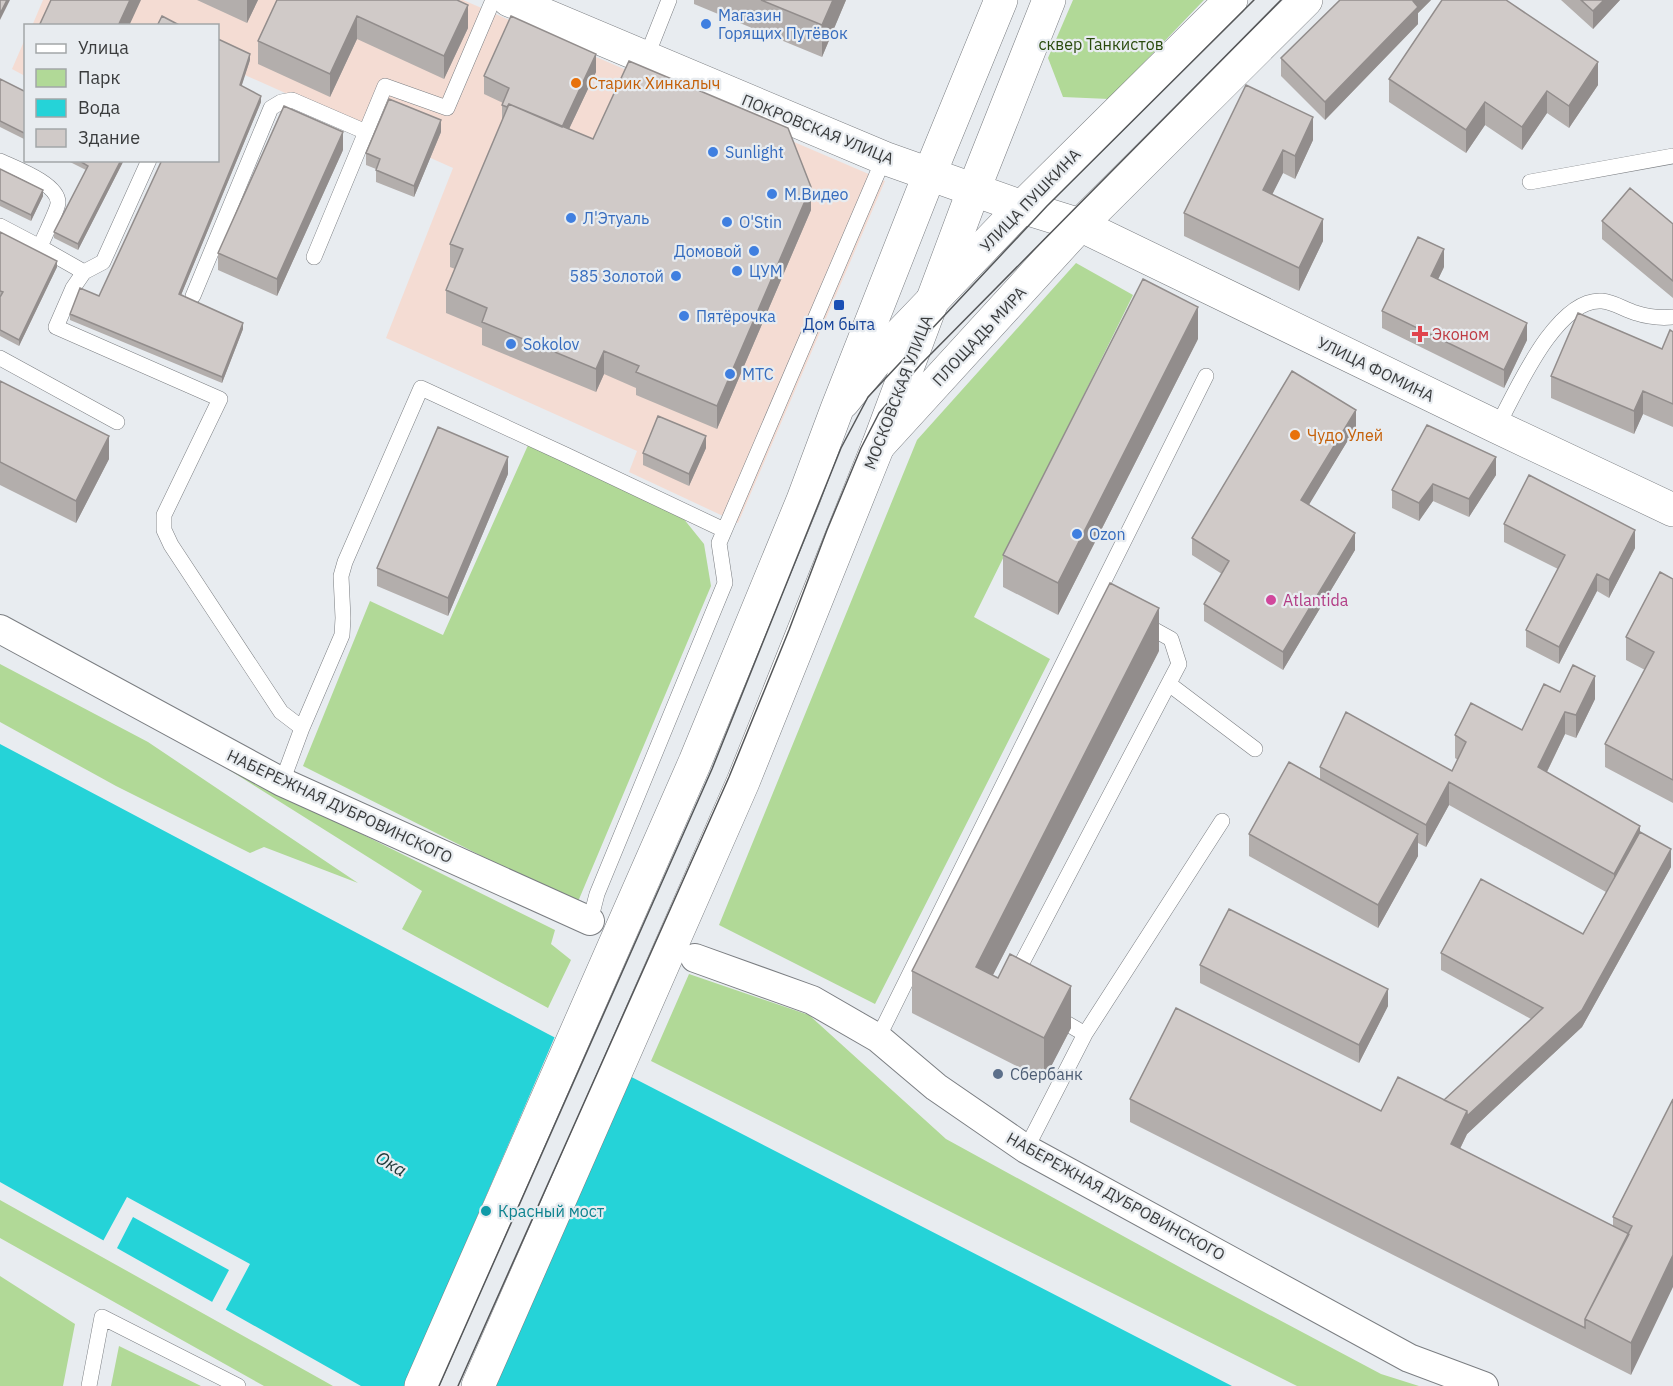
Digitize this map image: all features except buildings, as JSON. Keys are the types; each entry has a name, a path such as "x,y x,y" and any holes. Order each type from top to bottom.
{"main road":[{"name":"ПОКРОВСКАЯ УЛИЦА","path":"509,0 884,158 1022,207"},
{"path":"421,1386 695,762 803,500 1000,0"},
{"name":"МОСКОВСКАЯ УЛИЦА","path":"478,1386 743,782 878,446 974,189 1049,0"},
{"name":"УЛИЦА ПУШКИНА","path":"837,409 885,350 1022,207 1231,0"},
{"path":"1080,225 1306,0"},
{"name":"УЛИЦА ФОМИНА","path":"1022,207 1080,225 1673,510"},
{"name":"ПЛОЩАДЬ МИРА","path":"878,446 1080,225"}],"street":[{"name":"НАБЕРЕЖНАЯ ДУБРОВИНСКОГО","path":"0,629 282,782 590,921"},
{"name":"НАБЕРЕЖНАЯ ДУБРОВИНСКОГО","path":"695,958 812,1000 878,1038 936,1087 1026,1149 1409,1358 1484,1386"}],"lane":[{"path":"314,257 385,86 447,108 493,0"},
{"path":"646,58 669,0"},
{"path":"193,296 271,108 280,102 292,100 366,132"},
{"path":"1530,182 1673,156"},
{"path":"590,921 597,894 726,583 719,543 724,530 884,158"},
{"path":"0,161 48,185 55,193 58,204 40,247"},
{"path":"148,162 103,262 84,272 73,288 56,327 220,399 164,515 164,530 171,545 281,712 302,728"},
{"path":"0,226 84,272"},
{"path":"1497,427 1542,344 1552,330 1581,306 1588,302 1605,301 1637,313 1664,318 1673,317"},
{"path":"0,358 117,422"},
{"path":"878,1038 1206,376"},
{"path":"282,782 302,728 342,635 341,576 345,562 421,388 724,530"},
{"path":"1018,994 1008,988 1179,664 1171,639 1096,597"},
{"path":"1169,684 1255,749"},
{"path":"1026,1149 1085,1034 1222,821"},
{"path":"1037,1005 1085,1034"},
{"path":"89,1386 102,1317 238,1386"}],"shaded area":[{"path":"43,0 463,0 885,181 738,523 629,472 637,451 386,338 453,168 219,63 219,24 33,24"},
{"path":"24,41 24,75 12,69"}],"green space":[{"name":"сквер Танкистов","path":"1073,0 1204,0 1109,99 1063,97 1048,58"},
{"path":"1076,263 1133,295 974,617 1050,659 875,1004 719,925 917,440"},
{"path":"529,443 679,513 704,544 711,586 577,904 303,766 370,601 443,635"},
{"path":"0,664 148,742 358,883 264,847 250,853 116,786 0,722"},
{"path":"215,761 555,930 551,944 571,960 548,1008 402,929 422,891"},
{"path":"689,974 809,1015 946,1139 1381,1374 1419,1386 1297,1386 651,1061"},
{"path":"0,1200 333,1386 264,1386 0,1238"},
{"path":"0,1276 75,1324 63,1386 0,1386"},
{"path":"119,1346 201,1386 111,1386"}],"water":[{"name":"Ока","path":"0,744 548,1034 1232,1386 361,1386 0,1182"}],"pier":[{"path":"556,1034 633,1074 493,1386 404,1386"},
{"path":"127,1197 250,1264 225,1311 211,1304 229,1270 133,1217 116,1250 102,1243"}],"tram line":[{"path":"439,1386 712,769 841,448 868,397 1047,206 1254,0"},
{"path":"458,1386 729,777 827,530 861,448 879,413 921,364 1281,0"}],"place":[{"name":"Магазин Горящих Путёвок","path":"706,24"},
{"name":"Старик Хинкалыч","path":"576,83"},
{"name":"Sunlight","path":"713,152"},
{"name":"М.Видео","path":"772,194"},
{"name":"Л'Этуаль","path":"571,218"},
{"name":"O'Stin","path":"727,222"},
{"name":"Домовой","path":"754,251"},
{"name":"ЦУМ","path":"737,271"},
{"name":"585 Золотой","path":"676,276"},
{"name":"Дом быта","path":"839,305"},
{"name":"Пятёрочка","path":"684,316"},
{"name":"Эконом","path":"1420,334"},
{"name":"Sokolov","path":"511,344"},
{"name":"МТС","path":"730,374"},
{"name":"Чудо Улей","path":"1295,435"},
{"name":"Ozon","path":"1077,534"},
{"name":"Atlantida","path":"1271,600"},
{"name":"Сбербанк","path":"998,1074"},
{"name":"Красный мост","path":"486,1211"}]}
